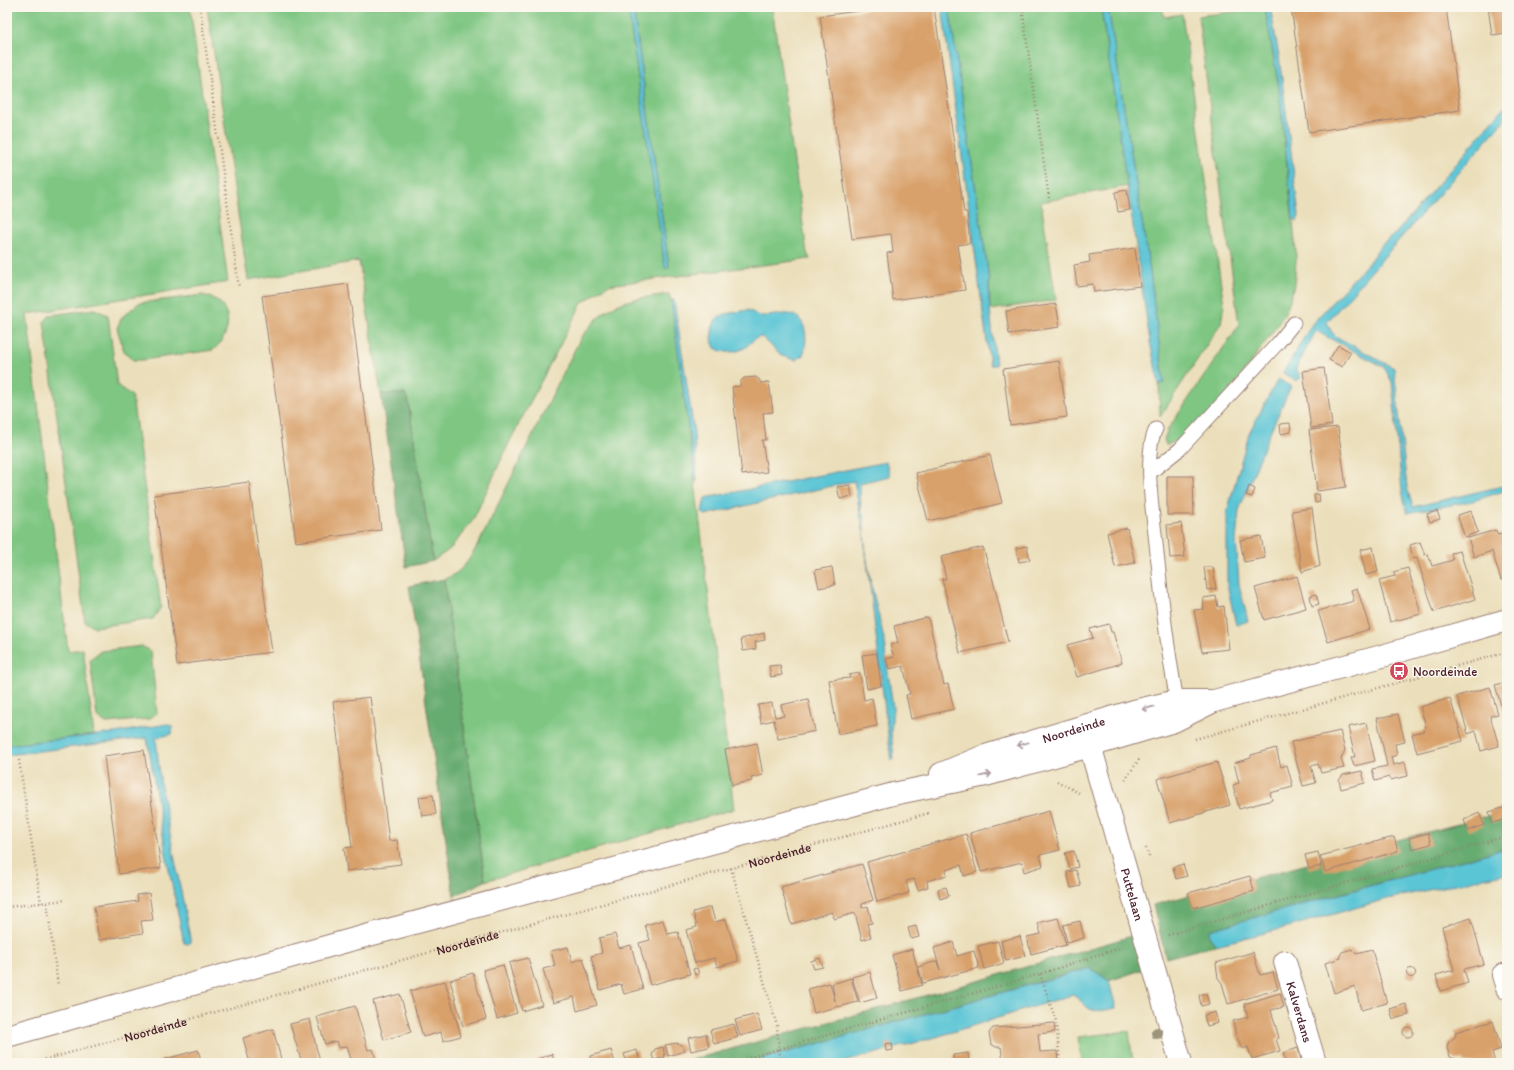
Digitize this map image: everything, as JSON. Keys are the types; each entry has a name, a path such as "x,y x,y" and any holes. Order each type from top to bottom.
{"main road":[{"name":"Noordeinde","path":"893,794 982,757 1084,725 1178,710 1375,658 1507,620"},
{"name":"Noordeinde","path":"7,1036 339,943 893,794 986,775 1090,746 1178,710"},
{"name":"Puttelaan","path":"1084,725 1181,1063"},
{"name":"Kalverdans","path":"1286,962 1315,1063"}],"lane":[{"path":"1151,472 1180,449 1278,343 1294,323"},
{"path":"1156,429 1152,436 1151,495 1162,603 1178,710"}],"path":[{"path":"200,7 239,288"},
{"path":"1022,7 1049,199"},
{"path":"1192,740 1507,652"},
{"path":"1055,781 1060,782 1085,796 1104,791 1122,784 1138,759 1143,756"},
{"path":"19,760 41,903"},
{"name":"Noordeinde","path":"34,1063 930,813"},
{"path":"730,1063 1040,974 1145,940 1507,836"},
{"path":"731,868 777,1026 779,1050 782,1063"},
{"path":"7,907 65,900"},
{"path":"47,903 58,986"},
{"path":"1040,974 1056,1021 1060,1063"}],"green space":[{"path":"7,7 190,7 228,282 27,314 68,651 83,649 94,735 7,745"},
{"path":"207,7 628,7 666,268 669,267 633,7 772,7 807,253 810,259 608,285 582,303 511,439 473,520 450,549 433,561 408,401 405,394 381,394 359,261 248,280"},
{"path":"949,7 1101,7 1128,186 1041,202 1056,300 990,310 989,280"},
{"path":"1108,7 1162,7 1164,17 1182,14 1224,305 1221,323 1160,417 1159,384 1164,383 1150,272"},
{"path":"1265,8 1279,88 1296,251 1292,294 1287,308 1277,326 1228,393 1205,419 1192,430 1179,439 1166,445 1164,439 1168,429 1239,325 1198,16"},
{"path":"669,294 685,398 734,809 485,881 444,579 461,569 480,541 580,339 590,326 599,317 618,304 640,298"},
{"path":"203,295 219,302 227,315 228,322 225,334 213,350 143,360 133,360 124,351 117,328 122,317 139,303"},
{"path":"94,309 108,315 117,385 132,396 161,607 153,619 95,627 85,622 44,322 50,315"},
{"path":"381,394 405,394 408,401 433,561 406,567"},
{"path":"444,579 485,881 454,896 409,586"},
{"path":"142,646 151,652 157,713 149,719 106,723 97,717 90,659 101,651"},
{"path":"1507,811 1507,848 1210,930 1209,936 1216,945 1166,958 1153,905"},
{"path":"1135,935 1144,969 1109,981 1090,968 749,1063 680,1063 971,983"},
{"path":"1129,1031 1133,1063 1082,1063 1078,1037"}],"water":[{"path":"628,7 633,7 669,268 665,268"},
{"path":"942,7 949,7 989,280 989,300 996,365 990,365"},
{"path":"1101,7 1108,7 1150,272 1164,383 1159,384 1150,342"},
{"path":"1265,7 1270,7 1279,56 1299,216 1297,221 1293,219 1279,88"},
{"path":"1507,104 1507,117 1327,322 1331,331 1337,337 1394,368 1407,488 1413,507 1507,485 1507,490 1473,501 1407,513 1402,491 1392,382 1384,367 1316,331 1296,368 1301,378 1296,381 1283,373 1312,324 1369,262 1381,245 1395,234"},
{"path":"671,300 674,300 694,432 697,482 695,478"},
{"path":"747,310 759,316 789,314 800,319 805,330 806,337 803,355 796,360 782,356 762,337 753,340 746,347 735,352 726,352 715,348 712,341 712,333 713,325 717,318 726,314"},
{"path":"1278,379 1291,386 1271,430 1239,510 1236,540 1239,584 1248,621 1236,625 1227,584 1227,512 1249,433"},
{"path":"886,462 890,476 860,483 861,512 864,515 865,545 854,481 705,515 702,512 705,498"},
{"path":"866,554 886,648 885,651 893,708 891,732 894,759 891,760"},
{"path":"167,724 173,727 172,734 156,738 161,787 190,938 190,943 187,944 184,943 167,860 147,738 7,755 7,745 115,733"},
{"path":"1507,848 1507,873 1387,899 1277,930 1216,945 1209,936 1210,930"},
{"path":"1090,968 1109,981 1116,1008 1099,1011 1093,1010 1072,995 936,1037 840,1063 749,1063"}],"building":[{"path":"874,7 934,7 964,212 967,212 970,243 958,245 965,290 893,300 887,253 893,252 891,234 852,239 820,16 874,9"},
{"path":"1291,7 1446,7 1460,110 1309,132"},
{"path":"1488,7 1507,7 1507,33 1492,35"},
{"path":"1127,190 1130,210 1118,212 1115,192"},
{"path":"1135,248 1140,286 1094,292 1093,284 1077,286 1074,265 1090,262 1089,255"},
{"path":"348,284 381,530 296,542 262,296"},
{"path":"1056,304 1060,327 1009,334 1006,311"},
{"path":"1338,345 1351,352 1342,367 1329,360"},
{"path":"1059,361 1067,417 1010,425 1003,369"},
{"path":"1324,368 1332,425 1311,428 1303,371"},
{"path":"756,377 760,380 760,383 769,382 773,412 763,413 766,440 762,440 767,472 742,475 732,387 740,386 740,382 744,378"},
{"path":"1290,423 1291,432 1281,434 1280,424"},
{"path":"1338,427 1346,487 1317,491 1309,430"},
{"path":"990,455 1002,503 928,521 916,473"},
{"path":"1167,476 1193,476 1194,515 1167,515"},
{"path":"249,482 272,652 177,665 154,495"},
{"path":"850,485 852,496 840,499 837,487"},
{"path":"1249,486 1255,489 1252,497 1246,495"},
{"path":"1319,494 1320,502 1315,503 1314,495"},
{"path":"1312,508 1320,566 1302,572 1292,511"},
{"path":"1437,511 1440,519 1430,522 1427,514"},
{"path":"1471,511 1478,532 1465,537 1457,515"},
{"path":"1181,523 1185,557 1170,558 1167,525"},
{"path":"1127,528 1135,563 1115,567 1107,533"},
{"path":"1496,530 1498,535 1507,532 1507,578 1501,580 1492,551 1474,557 1468,538"},
{"path":"1261,536 1265,558 1244,562 1240,540"},
{"path":"1420,542 1425,555 1428,554 1432,566 1453,560 1451,553 1460,551 1475,599 1434,612 1417,558 1413,559 1410,545"},
{"path":"1027,546 1030,560 1019,562 1016,548"},
{"path":"983,547 990,568 1008,642 960,653 942,579 946,579 941,557"},
{"path":"1373,547 1378,572 1366,575 1360,550"},
{"path":"832,567 835,585 819,588 815,570"},
{"path":"1204,567 1213,567 1216,589 1207,590"},
{"path":"1408,568 1421,614 1390,622 1379,580 1395,576 1393,572"},
{"path":"1297,576 1306,608 1264,620 1255,588"},
{"path":"1357,588 1370,629 1328,642 1318,611 1354,601 1351,590"},
{"path":"1316,594 1319,604 1312,606 1310,596"},
{"path":"1216,596 1218,607 1224,606 1229,649 1202,652 1194,610 1204,609 1203,598"},
{"path":"928,617 944,685 948,684 954,709 911,719 906,695 910,694 903,666 889,669 886,659 894,657 890,645 898,643 894,626"},
{"path":"1109,624 1111,632 1113,632 1122,663 1077,677 1067,645 1093,638 1090,629"},
{"path":"764,633 765,640 755,642 756,649 743,651 741,639"},
{"path":"877,653 881,686 867,689 862,655"},
{"path":"780,665 782,675 771,677 769,666"},
{"path":"860,673 864,700 872,698 877,726 838,734 829,680 850,678 849,675"},
{"path":"1507,682 1507,722 1506,722 1495,685"},
{"path":"1490,687 1498,714 1490,716 1499,746 1481,751 1476,731 1468,734 1457,696"},
{"path":"370,697 389,841 397,840 401,864 347,871 344,848 352,847 333,702"},
{"path":"1450,698 1463,741 1417,753 1412,734 1423,731 1426,726 1420,707"},
{"path":"808,699 815,731 778,739 774,720 761,723 758,705 772,703 775,717 784,716 781,705"},
{"path":"1398,714 1405,742 1395,744 1397,755 1391,757 1393,765 1405,762 1408,776 1390,780 1389,777 1375,781 1372,769 1387,766 1377,718"},
{"path":"1366,723 1375,761 1354,766 1351,758 1355,757 1348,727"},
{"path":"1340,731 1345,750 1341,759 1344,768 1321,773 1318,764 1311,766 1316,783 1303,786 1291,742"},
{"path":"757,743 763,775 751,778 752,781 732,785 725,750"},
{"path":"1276,748 1281,767 1287,765 1293,787 1270,793 1272,800 1239,809 1233,785 1239,783 1234,763 1251,758 1251,755"},
{"path":"144,750 161,868 119,874 104,756"},
{"path":"1217,762 1230,805 1170,823 1157,779"},
{"path":"1362,771 1365,783 1341,789 1339,780 1343,775"},
{"path":"433,795 436,814 422,816 419,797"},
{"path":"1506,807 1507,819 1492,823 1489,812"},
{"path":"1049,811 1060,850 1040,855 1043,866 1024,872 1022,862 981,872 970,833"},
{"path":"1479,813 1484,825 1468,831 1464,820"},
{"path":"1428,833 1431,844 1412,849 1409,838"},
{"path":"966,834 977,872 964,876 961,865 946,870 947,875 927,881 928,887 918,890 914,879 906,881 909,893 877,902 867,862"},
{"path":"1394,837 1398,851 1325,872 1320,856"},
{"path":"1074,851 1078,867 1070,869 1065,853"},
{"path":"1318,852 1321,866 1309,869 1305,855"},
{"path":"862,864 873,900 862,904 862,908 868,906 872,923 867,924 871,937 862,940 855,913 834,919 832,912 791,924 781,887"},
{"path":"1183,864 1187,876 1176,879 1173,867"},
{"path":"1076,870 1081,886 1071,888 1067,872"},
{"path":"1250,876 1254,891 1193,908 1188,893"},
{"path":"946,887 949,896 940,899 938,889"},
{"path":"149,893 153,920 141,921 143,933 99,940 94,907 138,901 137,895"},
{"path":"711,907 715,922 726,919 738,961 717,967 715,958 695,963 686,930 697,927 693,912"},
{"path":"1058,918 1066,945 1031,954 1027,937 1041,934 1038,923"},
{"path":"1471,918 1484,964 1464,969 1468,983 1440,991 1436,975 1454,970 1442,927"},
{"path":"663,920 667,934 678,932 690,974 650,985 639,943 650,940 645,925"},
{"path":"1080,921 1084,938 1067,943 1063,925"},
{"path":"916,926 919,937 911,939 908,928"},
{"path":"615,934 619,948 631,945 643,989 624,994 621,984 600,990 591,956 602,953 599,938"},
{"path":"1020,936 1025,956 1006,961 1001,941"},
{"path":"998,941 1004,963 984,969 978,946"},
{"path":"953,942 957,956 974,951 979,968 923,983 918,967 937,961 940,970 934,948"},
{"path":"568,947 572,962 583,958 597,1005 577,1011 574,997 553,1003 543,969 555,966 551,951"},
{"path":"912,949 922,985 902,991 892,955"},
{"path":"1352,949 1356,954 1372,950 1387,1003 1361,1010 1355,986 1334,993 1325,963 1341,958 1340,955 1342,952"},
{"path":"1253,952 1260,975 1273,972 1278,989 1228,1004 1222,983 1218,978 1216,963"},
{"path":"528,958 542,1005 522,1011 509,963"},
{"path":"820,958 823,967 814,969 811,961"},
{"path":"503,965 517,1013 497,1019 483,970"},
{"path":"697,968 699,974 695,975 693,969"},
{"path":"1411,968 1416,973 1411,978 1406,973"},
{"path":"870,972 877,998 860,1003 852,977"},
{"path":"473,973 486,1019 463,1026 450,980"},
{"path":"851,978 858,1002 838,1007 837,1005 837,1007 814,1013 808,989 830,983 835,1001 832,984"},
{"path":"445,981 461,1036 443,1041 441,1032 423,1037 410,991"},
{"path":"1206,993 1209,1004 1201,1006 1199,995"},
{"path":"1280,993 1284,1007 1271,1010 1279,1038 1276,1039 1280,1051 1252,1059 1248,1047 1242,1049 1236,1035 1233,1021 1248,1017 1244,1004"},
{"path":"400,994 411,1032 384,1040 373,1001"},
{"path":"1406,1004 1409,1015 1393,1019 1390,1009"},
{"path":"355,1006 368,1050 373,1049 377,1063 352,1063 347,1046 339,1048 337,1041 325,1044 317,1017"},
{"path":"1215,1012 1218,1023 1207,1026 1204,1015"},
{"path":"757,1014 762,1030 740,1036 735,1020"},
{"path":"310,1019 321,1063 302,1063 290,1024"},
{"path":"1493,1021 1501,1049 1492,1052 1495,1063 1464,1063 1463,1060 1459,1061 1450,1057 1447,1048 1448,1043 1456,1036 1455,1032"},
{"path":"1054,1023 1055,1032 1038,1034 1040,1052 1057,1051 1058,1063 1003,1063 1001,1047 996,1047 991,1044 989,1033 993,1028"},
{"path":"734,1024 738,1037 714,1044 710,1030"},
{"path":"1406,1027 1410,1027 1413,1032 1410,1037 1406,1037 1403,1034 1403,1030"},
{"path":"273,1029 282,1063 250,1063 243,1038"},
{"path":"706,1034 709,1047 691,1051 688,1038"},
{"path":"677,1043 683,1046 685,1051 668,1056 665,1045"},
{"path":"892,1043 893,1050 886,1051 885,1044"},
{"path":"663,1047 665,1057 654,1060 652,1055 655,1049"},
{"path":"1298,1048 1302,1063 1286,1063 1283,1053"},
{"path":"198,1050 202,1063 163,1063 162,1060"},
{"path":"611,1050 615,1063 592,1063 590,1056"},
{"path":"637,1050 640,1062 627,1063 624,1054"},
{"path":"968,1053 969,1063 954,1063 953,1055"},
{"path":"552,1054 555,1063 538,1063 537,1059"}],"place":[{"name":"Noordeinde","path":"1399,671"}]}
